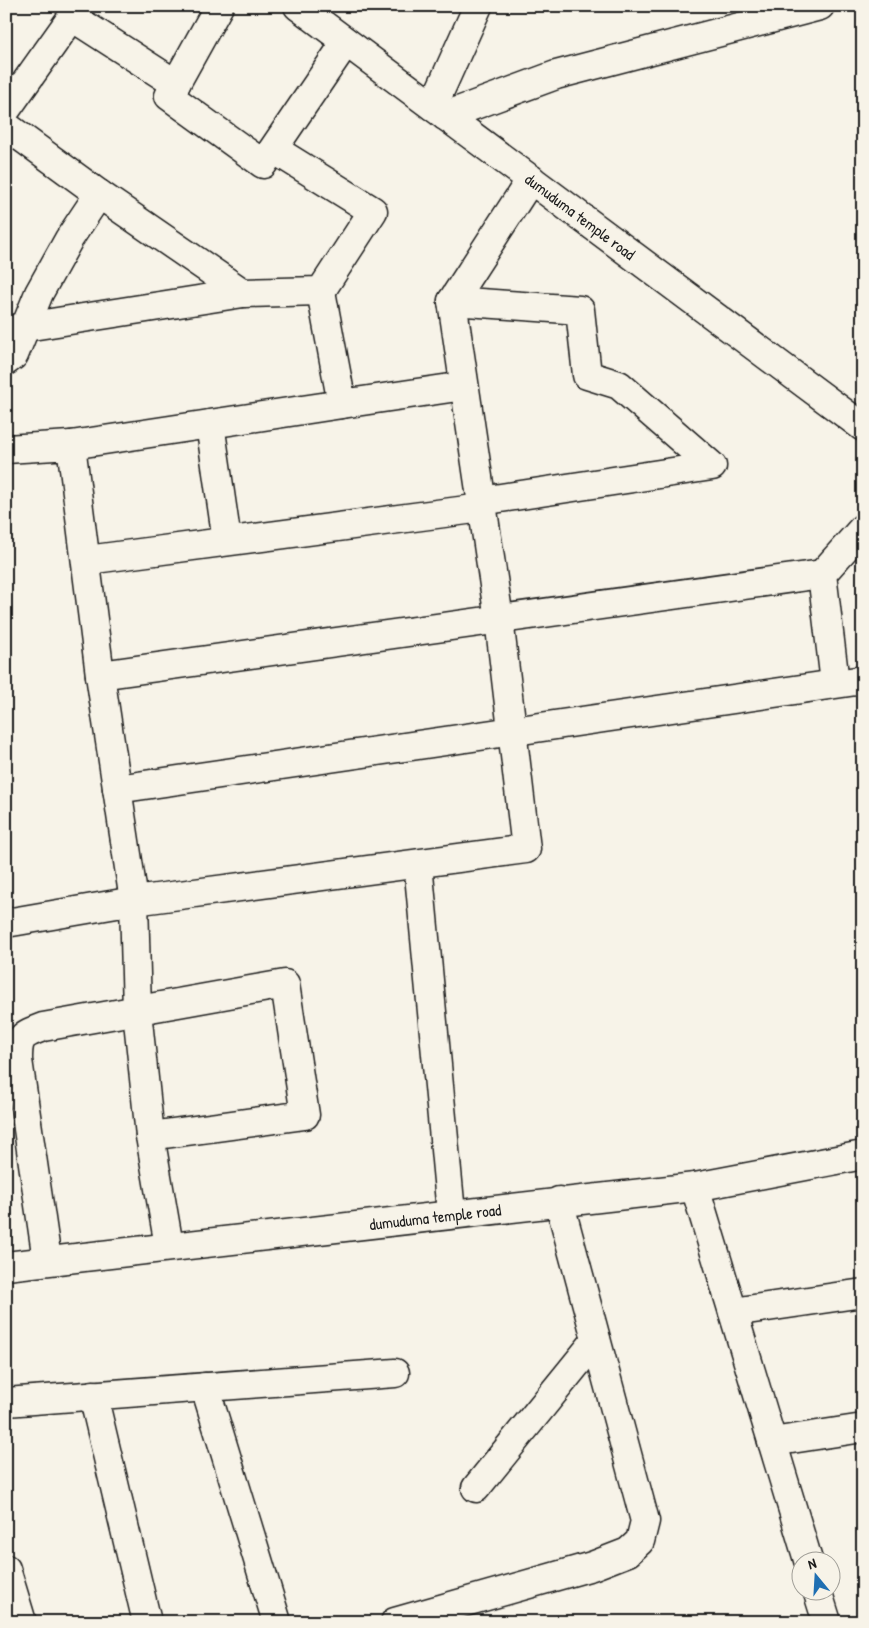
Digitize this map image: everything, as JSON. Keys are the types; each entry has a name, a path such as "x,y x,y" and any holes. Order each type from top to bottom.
{"street":[{"path":"219,6 169,96 263,164 275,150 346,42"},
{"name":"dumuduma temple road","path":"298,6 327,14 346,42 863,427"},
{"path":"439,111 478,6"},
{"path":"439,111 556,75 787,10 820,6"},
{"path":"6,110 68,10 176,84"},
{"path":"6,126 99,194 244,293"},
{"path":"275,150 373,211 321,291 342,404"},
{"path":"6,922 134,901 526,849 499,619 452,301 531,180"},
{"path":"6,361 14,355 16,329 39,293 69,239 99,194"},
{"path":"16,329 244,293 321,291"},
{"path":"87,560 482,504 712,466 619,385 587,375 580,310 452,301"},
{"path":"6,449 71,445 464,386"},
{"path":"210,424 226,541"},
{"path":"71,445 100,675 134,901 137,1012 150,1136 169,1246"},
{"path":"100,675 822,574 863,528"},
{"path":"822,574 835,683"},
{"path":"117,789 863,680"},
{"path":"418,864 451,1214"},
{"path":"47,1260 18,1060 18,1044 24,1034 43,1027 137,1012 286,984 305,1115 150,1136"},
{"name":"dumuduma temple road","path":"6,1266 559,1201 695,1187 863,1155"},
{"path":"695,1187 805,1550"},
{"path":"395,1622 592,1566 628,1552 640,1541 645,1521 559,1201"},
{"path":"733,1312 863,1293"},
{"path":"476,1488 596,1340"},
{"path":"6,1402 395,1373"},
{"path":"204,1387 277,1622"},
{"path":"93,1396 147,1622"},
{"path":"772,1442 863,1428"},
{"path":"6,1569 22,1622"},
{"path":"819,1600 823,1621"}]}
